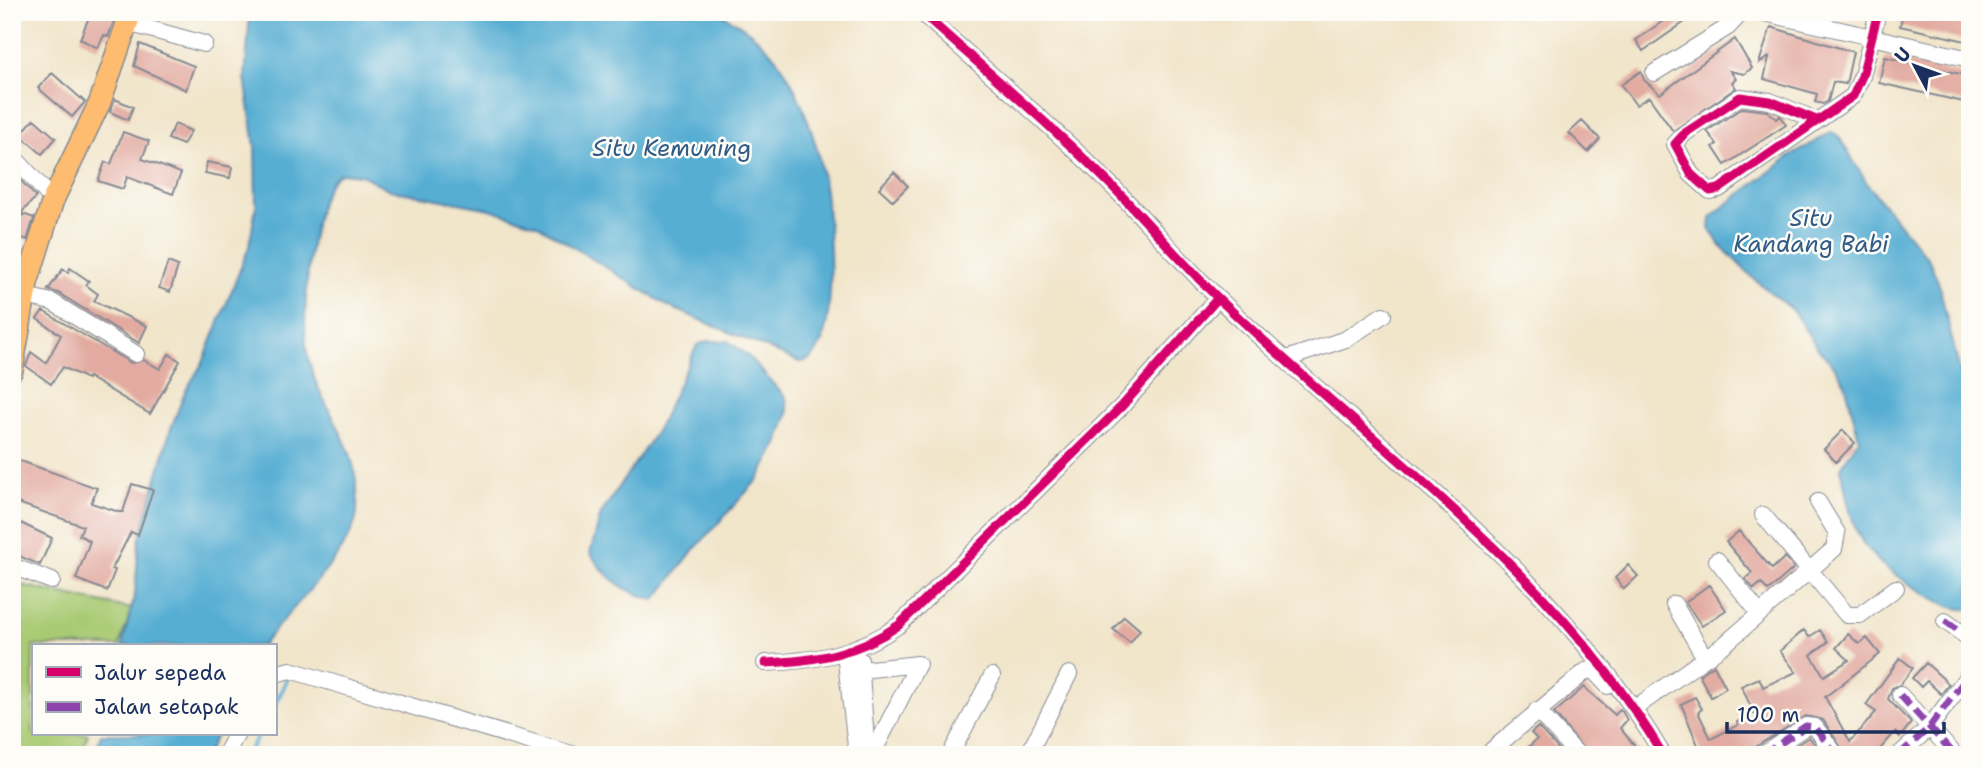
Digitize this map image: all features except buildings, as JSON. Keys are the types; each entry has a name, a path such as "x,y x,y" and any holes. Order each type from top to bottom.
{"main road":[{"path":"12,370 26,296 53,200 100,102 130,18"}],"street":[{"path":"921,12 1115,189 1218,298 1538,591 1579,635 1635,708 1663,755"},
{"path":"1654,73 1728,27 1742,12"},
{"path":"1760,12 1970,59"},
{"path":"1816,120 1770,102 1740,97 1685,133 1675,144 1696,181 1704,188 1714,191 1853,96 1878,12"},
{"path":"130,18 204,44"},
{"path":"12,155 53,200"},
{"path":"26,296 52,302 136,354"},
{"path":"765,663 815,659 852,650 900,625 1122,406 1218,298"},
{"path":"1286,359 1346,339 1384,315"},
{"path":"1635,708 1705,658 1837,543 1837,533 1818,502"},
{"path":"1763,515 1840,609 1853,616 1868,611 1896,588"},
{"path":"1717,560 1759,613"},
{"path":"12,566 52,581"},
{"path":"1674,604 1705,658"},
{"path":"1945,621 1970,639"},
{"path":"852,650 861,670 869,755"},
{"path":"852,650 857,755"},
{"path":"861,670 918,664 869,755"},
{"path":"276,674 290,670 575,755"},
{"path":"1496,755 1492,750 1537,710 1586,671 1593,670 1617,697 1655,755"},
{"path":"1899,755 1929,728 1970,673"},
{"path":"1028,755 1069,674"},
{"path":"950,755 992,676"},
{"path":"1900,695 1955,755"},
{"path":"1537,710 1578,755"},
{"path":"1763,755 1807,726 1815,727 1836,755"},
{"path":"225,755 236,736"}],"green space":[{"path":"12,583 132,609 120,644 32,644 32,736 87,736 81,755 12,755"}],"water":[{"name":"Situ Kemuning","path":"250,12 715,12 750,32 778,61 792,83 812,132 824,185 829,225 830,285 823,339 813,356 799,362 668,306 536,224 490,209 390,190 362,175 340,173 329,184 314,228 307,285 305,335 313,374 347,445 353,464 357,486 357,512 353,528 332,563 264,644 122,644 135,594 139,541 170,431 185,392 203,362 249,247 256,206 255,146 245,78"},
{"name":"Situ Kandang Babi","path":"1832,132 1839,137 1868,185 1929,260 1938,281 1970,413 1970,609 1952,607 1924,593 1886,568 1863,544 1850,513 1841,467 1859,439 1845,383 1793,311 1753,278 1720,245 1710,230 1711,218 1718,211 1789,157"},
{"path":"708,341 728,341 748,356 786,398 788,413 777,445 759,478 693,551 655,600 634,593 617,583 590,553 601,514 657,430 697,345"},
{"path":"100,736 216,736 206,755 94,755"}],"waterway":[{"path":"276,703 288,677 286,676"},
{"path":"247,755 258,736"}],"marked path":[{"path":"1945,621 1970,639"},
{"path":"1899,755 1929,728 1970,673"},
{"path":"1900,695 1955,755"},
{"path":"1763,755 1806,726 1815,727 1836,755"}],"cycle path":[{"path":"921,12 1093,168 1218,298 1457,513 1515,569 1570,628 1620,689 1663,755"},
{"path":"1816,120 1770,101 1740,97 1685,133 1675,144 1691,174 1710,191 1719,189 1853,96 1862,76 1878,12"},
{"path":"765,663 835,654 868,643 899,625 1122,406 1218,298"}]}
